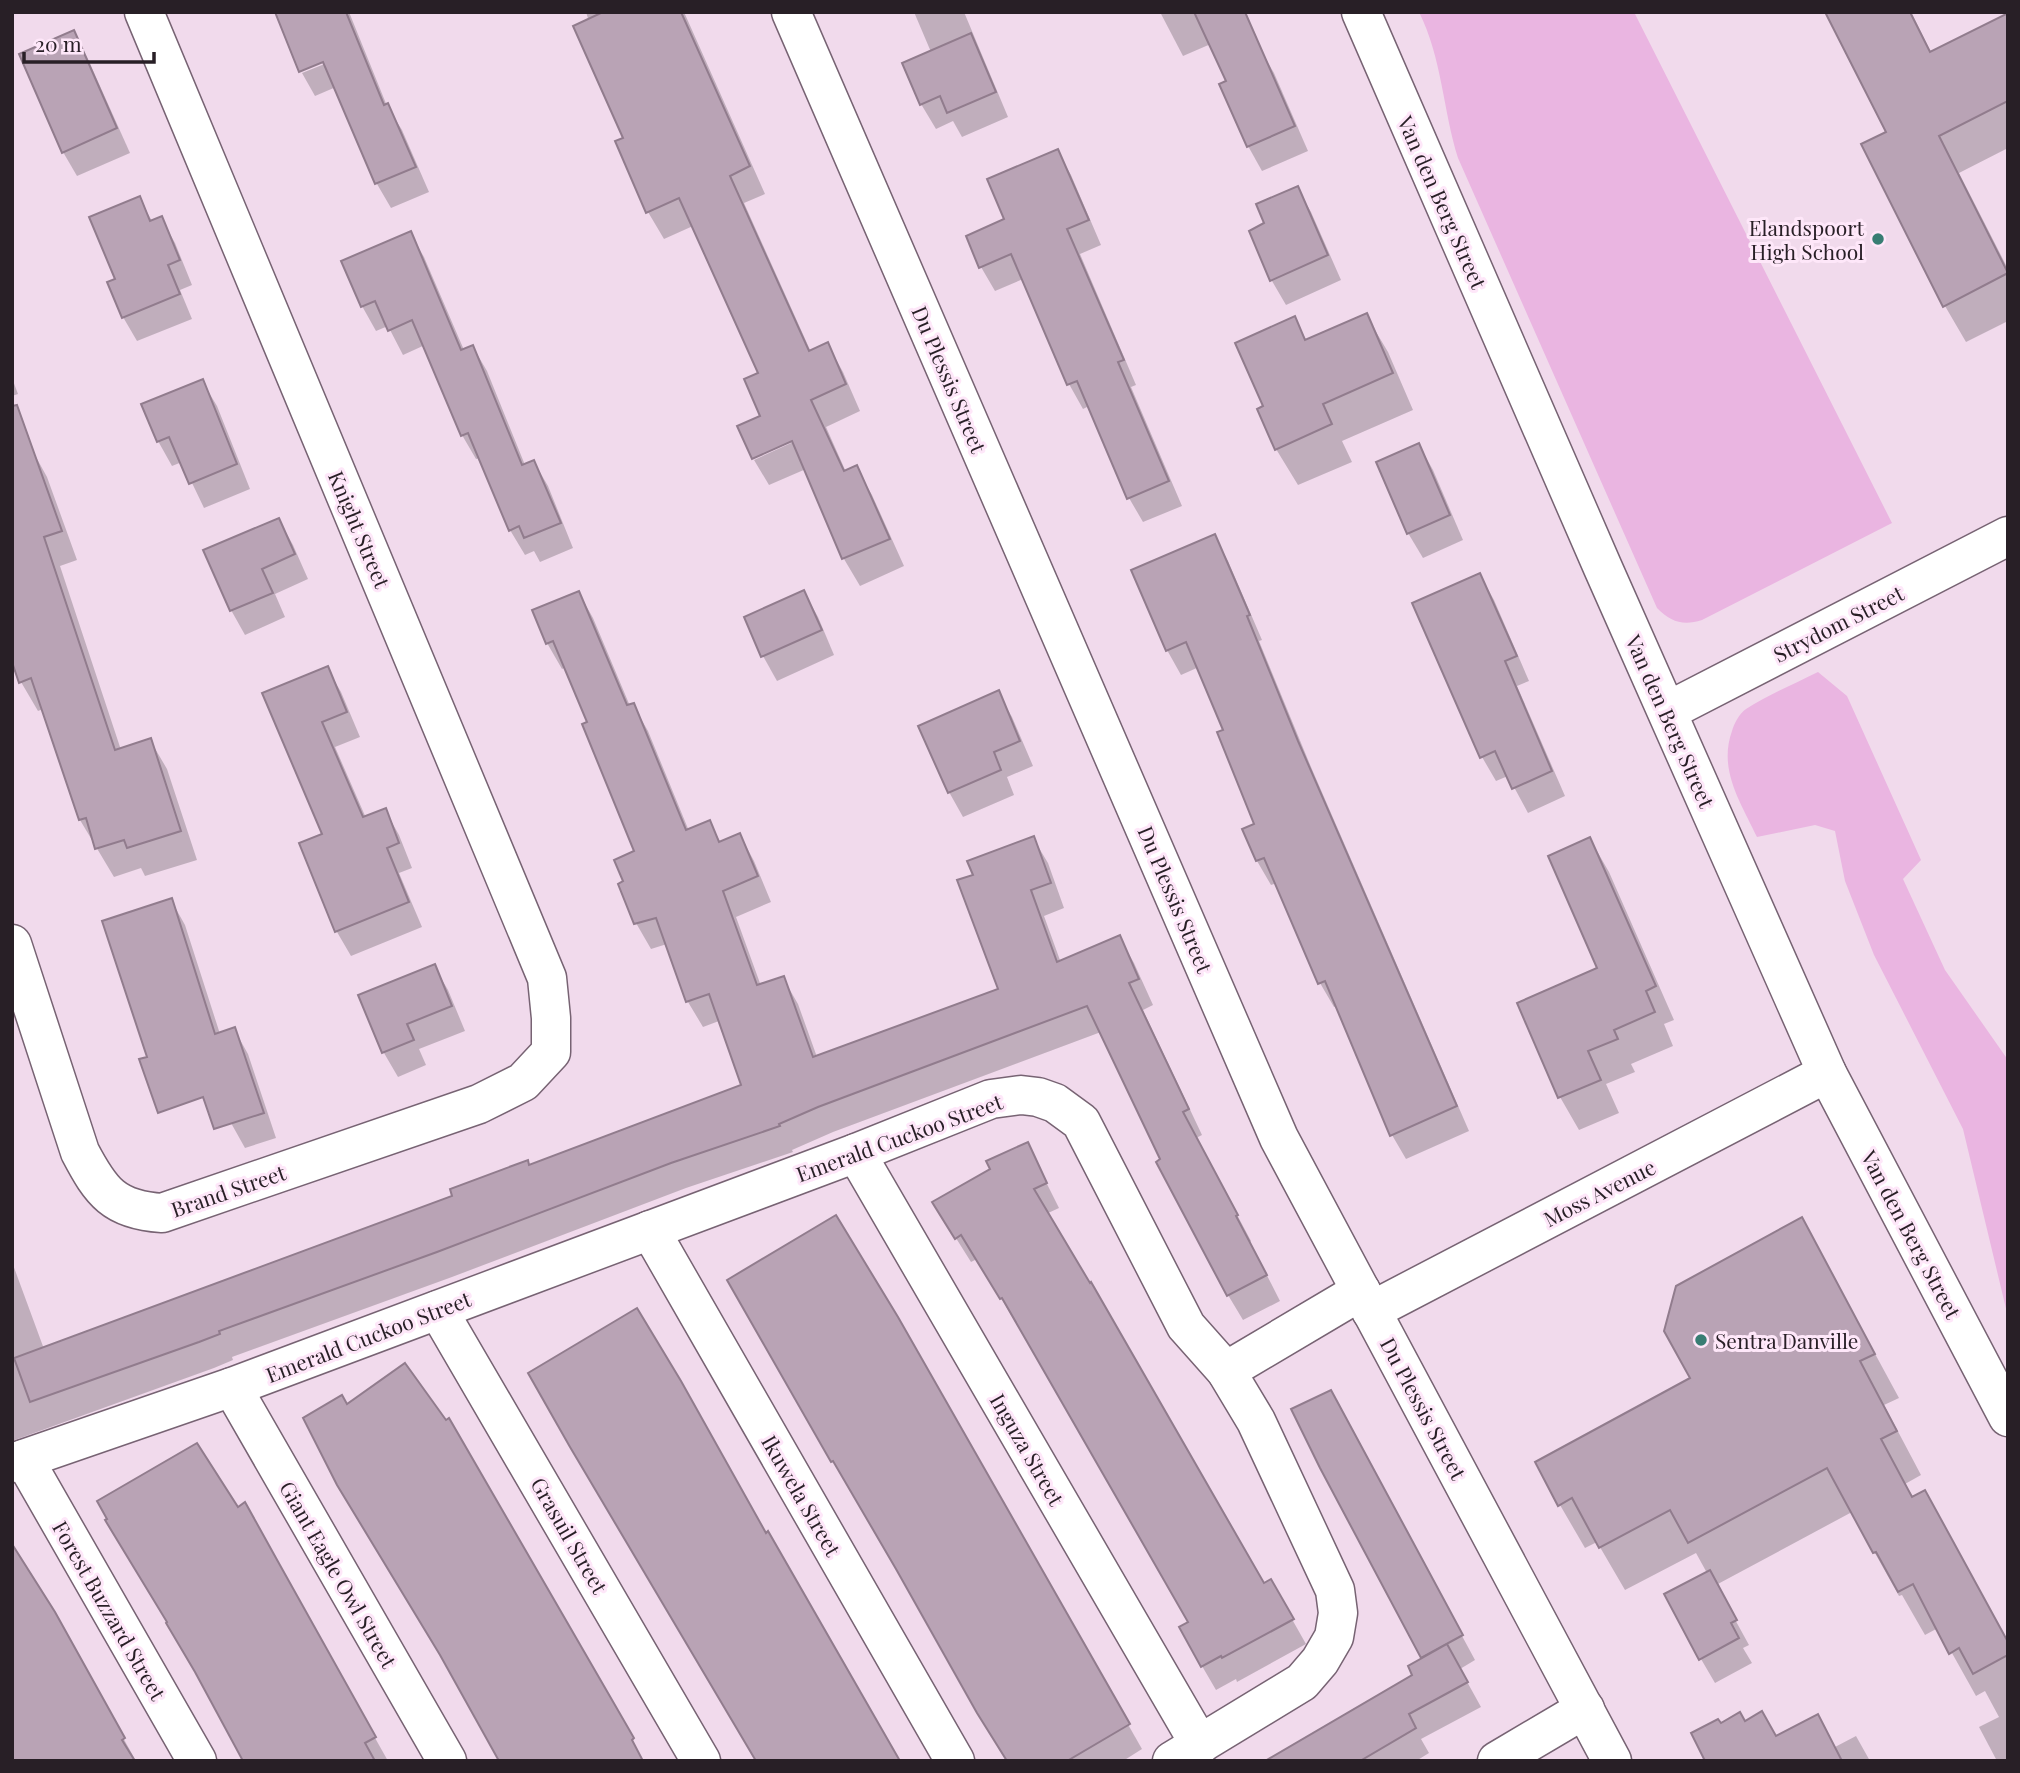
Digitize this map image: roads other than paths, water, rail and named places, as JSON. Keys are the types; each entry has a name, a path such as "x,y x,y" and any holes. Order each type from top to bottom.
{"street":[{"name":"Knight Street","path":"144,12 547,978 551,1052"},
{"name":"Du Plessis Street","path":"791,12 1279,1138 1612,1761"},
{"name":"Van den Berg Street","path":"1361,12 1827,1073 2008,1417"},
{"name":"Strydom Street","path":"1668,711 2008,536"},
{"name":"Brand Street","path":"12,944 80,1152 94,1180 112,1198 139,1211 162,1213 480,1104 523,1082 551,1052"},
{"name":"Moss Avenue","path":"1226,1371 1827,1073"},
{"name":"Emerald Cuckoo Street","path":"18,1461 232,1387 856,1153 991,1099 1021,1096 1055,1102 1081,1122 1186,1326 1226,1371 1256,1421 1335,1590 1338,1613 1334,1637 1320,1661 1302,1682 1186,1753"},
{"name":"Inguza Street","path":"856,1153 1186,1753"},
{"name":"Ikuwela Street","path":"650,1230 954,1761"},
{"name":"Grasuil Street","path":"438,1310 701,1761"},
{"name":"Giant Eagle Owl Street","path":"232,1387 447,1761"},
{"name":"Forest Buzzard Street","path":"18,1461 197,1761"},
{"path":"1497,1761 1585,1709"}],"place":[{"name":"Elandspoort High School","path":"1878,239"},
{"name":"Sentra Danville","path":"1701,1340"}]}
